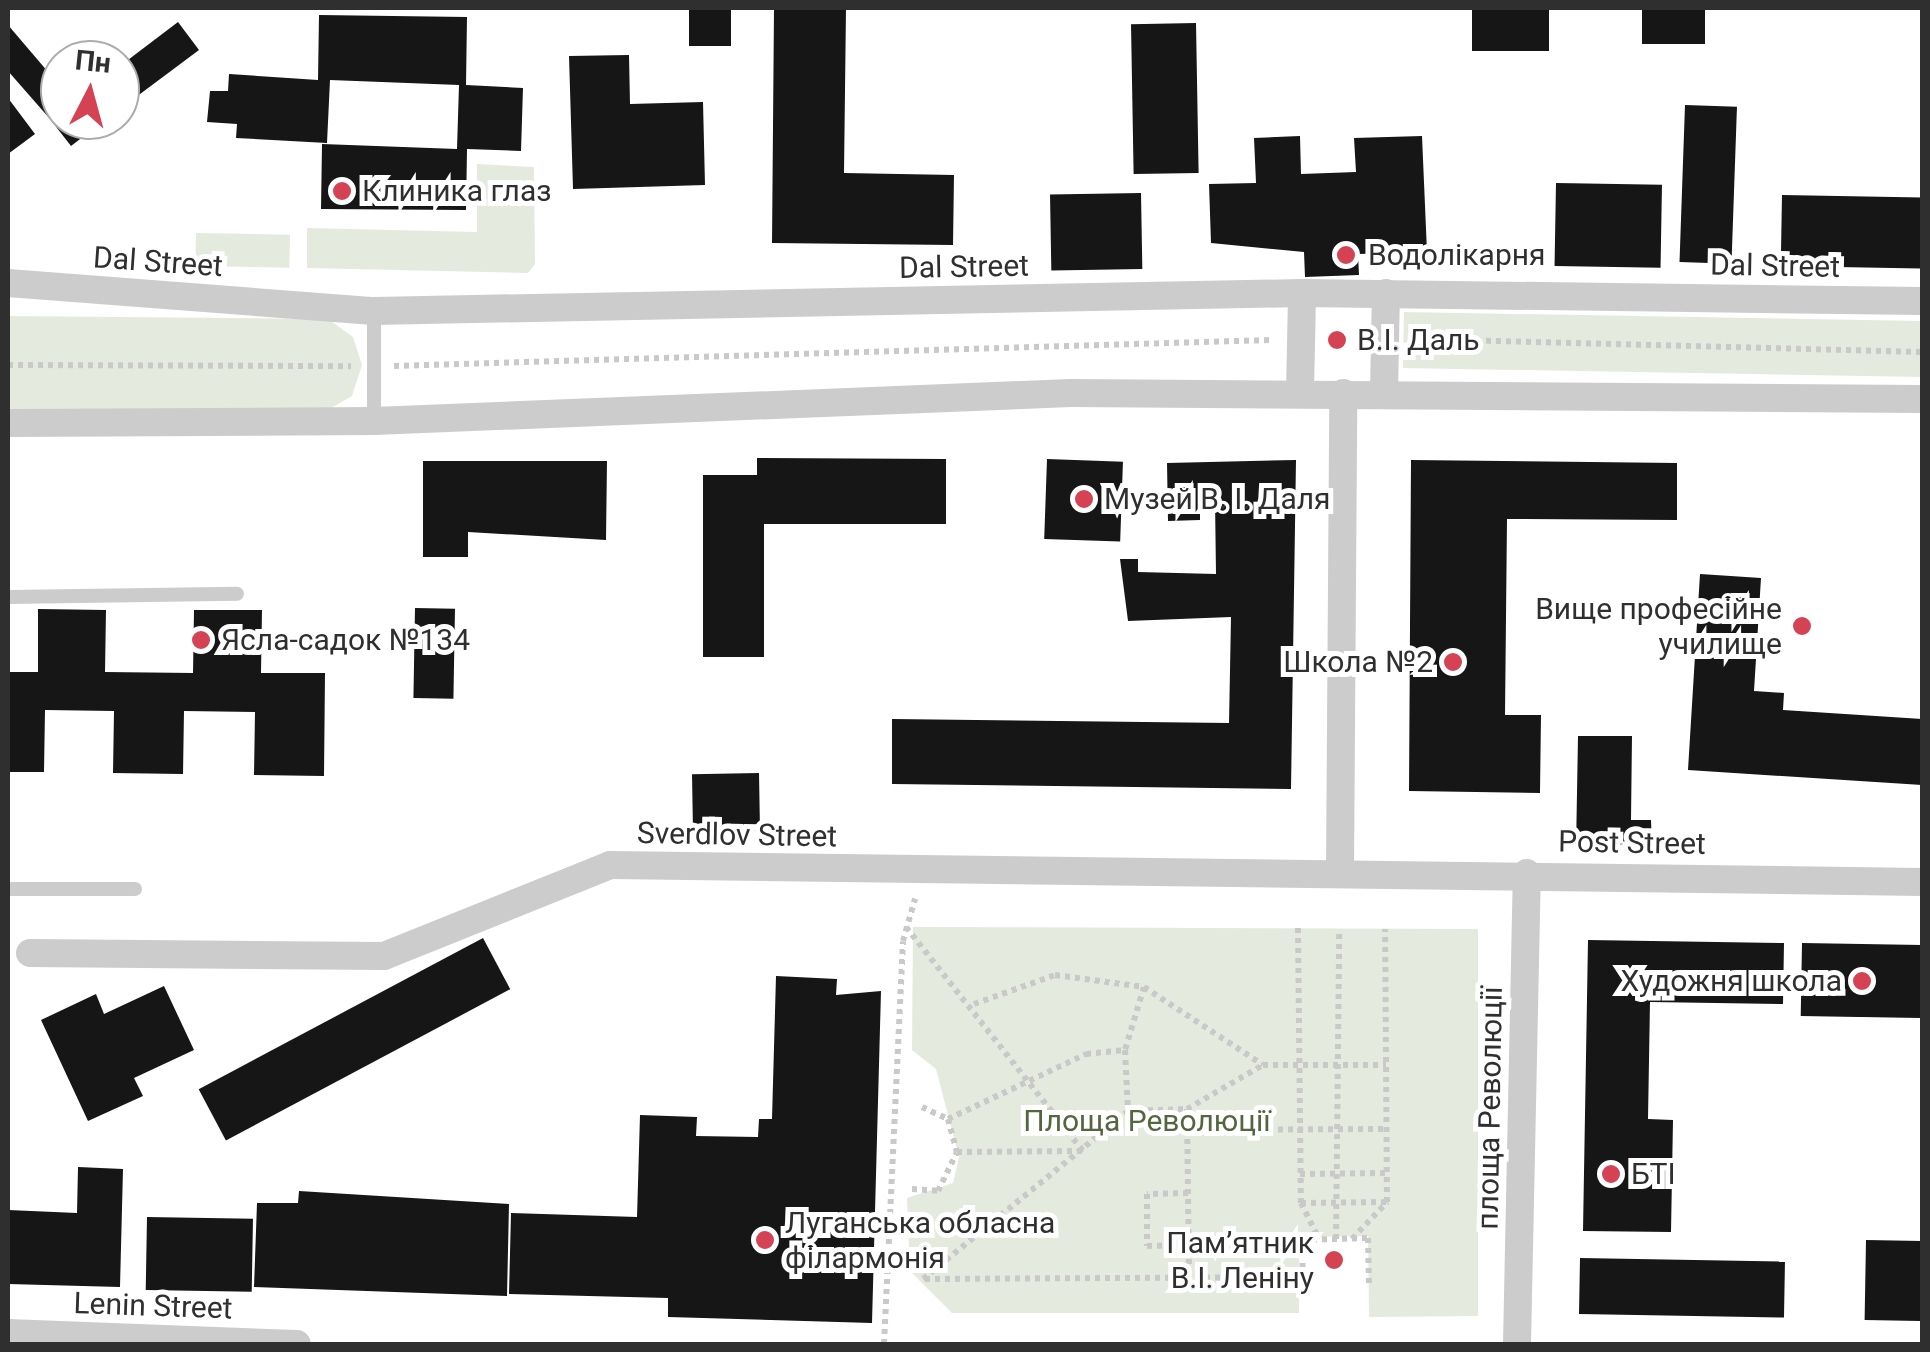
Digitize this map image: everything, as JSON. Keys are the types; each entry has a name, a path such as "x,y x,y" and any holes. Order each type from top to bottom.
{"street":[{"name":"Dal Street","path":"8,282 374,312 1302,293 1922,300"},
{"path":"1300,392 1302,293"},
{"path":"1384,393 1386,293"},
{"path":"8,424 374,421 1300,392 1922,399"},
{"path":"1340,871 1342,392"},
{"name":"Sverdlov Street","path":"30,953 384,956 610,865 1340,871"},
{"name":"Post Street","path":"1340,871 1922,882"},
{"name":"площа Революції","path":"1517,1344 1527,872"},
{"name":"Lenin Street","path":"8,1333 297,1344"}],"lane":[{"path":"374,312 374,421"},
{"path":"8,597 237,594"},
{"path":"8,890 135,889"}],"path":[{"path":"1385,338 1922,352"},
{"path":"8,365 374,366 1302,339"},
{"path":"884,1344 906,927 923,869"},
{"path":"906,927 933,969 974,1004 1083,1152"},
{"path":"1298,928 1301,1203 1319,1240"},
{"path":"1336,1240 1342,1203 1339,929"},
{"path":"1352,1239 1387,1202 1385,929"},
{"path":"974,1004 1056,975 1144,988 1263,1066"},
{"path":"1128,1111 1125,1050 1144,988"},
{"path":"922,1108 948,1119 1030,1079 1125,1050"},
{"path":"1280,1276 923,1279 1083,1152 1104,1122 1128,1111 1188,1109 1263,1066 1386,1065"},
{"path":"1188,1109 1189,1278"},
{"path":"912,1189 938,1191 957,1152 948,1119"},
{"path":"1188,1130 1386,1128"},
{"path":"957,1152 1083,1152"},
{"path":"1300,1174 1387,1173"},
{"path":"1188,1193 1147,1194 1147,1246 1189,1245"},
{"path":"1301,1203 1387,1202"},
{"path":"1303,1288 1302,1240 1368,1238 1369,1287"}],"green space":[{"path":"477,164 534,167 535,264 528,273 307,268 307,228 477,232"},
{"path":"196,233 290,235 289,268 195,266"},
{"path":"1404,312 1922,321 1921,377 1403,368"},
{"path":"8,316 328,319 353,337 362,365 352,396 326,411 8,410"},
{"name":"Площа Революції","path":"913,927 1478,929 1478,1316 1369,1317 1368,1236 1299,1237 1299,1313 952,1313 910,1271 907,1198 953,1183 959,1157 936,1069 912,1050"}],"building":[{"path":"689,8 731,8 731,46 689,46"},
{"path":"774,8 846,8 844,173 954,175 953,245 772,243"},
{"path":"1472,8 1549,8 1549,51 1472,51"},
{"path":"1642,8 1705,8 1705,44 1642,44"},
{"path":"319,15 467,17 466,85 523,88 521,151 467,149 466,210 321,209 322,144 457,149 459,85 330,80 327,143 236,138 237,124 207,122 210,91 228,91 229,74 318,80"},
{"path":"178,22 199,50 140,94 140,51"},
{"path":"1196,23 1199,173 1134,174 1131,24"},
{"path":"8,25 40,63 40,108 8,71"},
{"path":"629,55 630,104 703,102 705,185 573,189 569,56"},
{"path":"8,98 35,134 8,154"},
{"path":"1685,105 1737,107 1731,264 1680,262"},
{"path":"1300,136 1301,174 1356,172 1354,138 1422,136 1427,252 1358,254 1359,275 1305,277 1304,252 1211,243 1209,184 1256,183 1254,138"},
{"path":"1556,183 1662,185 1661,268 1555,266"},
{"path":"1141,193 1142,269 1051,271 1050,195"},
{"path":"1782,195 1922,197 1921,268 1781,266"},
{"path":"757,458 946,459 946,524 764,524 764,657 703,657 703,475 757,475"},
{"path":"1047,459 1123,462 1120,542 1044,539"},
{"path":"1296,460 1291,789 892,784 892,719 1229,723 1231,617 1128,621 1120,559 1138,559 1138,572 1216,574 1215,500 1200,500 1200,520 1168,521 1167,463"},
{"path":"1411,460 1677,463 1677,520 1507,519 1505,715 1541,715 1540,793 1409,791"},
{"path":"423,461 607,461 606,540 468,532 468,557 423,557"},
{"path":"1700,574 1761,578 1754,691 1784,693 1783,710 1922,719 1922,785 1688,770"},
{"path":"415,608 455,609 453,699 413,698"},
{"path":"38,609 106,610 105,672 193,673 194,610 262,610 261,673 325,673 324,776 254,775 255,712 184,711 183,774 113,773 114,711 45,710 44,772 8,772 8,672 38,672"},
{"path":"1578,736 1632,736 1631,820 1651,820 1652,848 1576,849"},
{"path":"759,773 760,831 693,832 692,774"},
{"path":"483,938 510,989 226,1140 199,1089"},
{"path":"1588,940 1784,943 1783,1004 1650,1002 1648,1119 1673,1120 1671,1232 1583,1231"},
{"name":"Художня школа","path":"1802,943 1922,945 1921,1018 1801,1016"},
{"path":"776,976 837,979 836,995 881,991 872,1323 668,1317 668,1298 509,1294 511,1213 637,1217 640,1115 697,1117 696,1136 758,1137 759,1119 772,1119"},
{"path":"164,986 194,1050 134,1078 143,1096 88,1121 41,1020 96,994 104,1014"},
{"path":"78,1167 123,1169 120,1287 8,1284 8,1210 77,1213"},
{"path":"299,1191 509,1204 507,1296 254,1287 257,1203 298,1203"},
{"path":"147,1217 253,1219 252,1292 146,1290"},
{"path":"1866,1240 1922,1241 1921,1321 1865,1320"},
{"path":"1580,1258 1785,1262 1784,1318 1579,1314"}],"place":[{"name":"Клиника глаз","path":"342,191"},
{"name":"Водолікарня","path":"1346,255"},
{"name":"В.І. Даль","path":"1337,340"},
{"name":"Музей В. І. Даля","path":"1084,499"},
{"name":"Вище професійне училище","path":"1802,626"},
{"name":"Ясла-садок №134","path":"201,640"},
{"name":"Школа №2","path":"1453,662"},
{"name":"Художня школа","path":"1862,981"},
{"name":"БТІ","path":"1611,1174"},
{"name":"Луганська обласна філармонія","path":"765,1240"},
{"name":"Пам’ятник В.І. Леніну","path":"1334,1260"}]}
